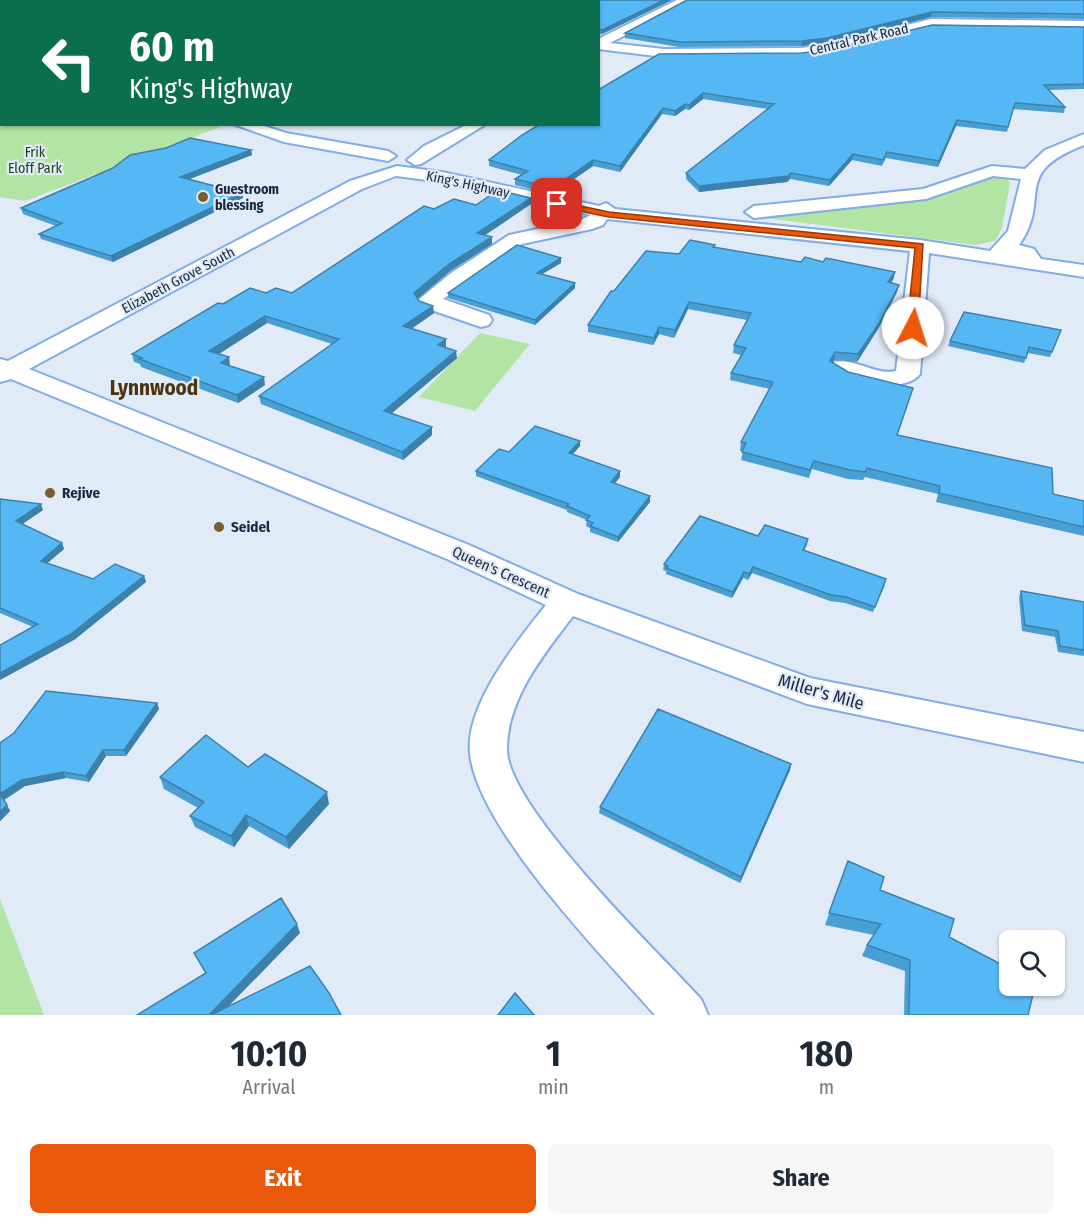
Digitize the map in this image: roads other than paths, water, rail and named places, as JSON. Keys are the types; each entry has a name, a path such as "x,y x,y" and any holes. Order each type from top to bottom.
{"street":[{"path":"600,43 686,0"},
{"name":"Central Park Road","path":"600,44 673,54 801,52 827,49 936,23 1084,25"},
{"path":"600,55 615,47"},
{"name":"King's Highway","path":"247,126 388,165 604,210 1015,255"},
{"path":"426,145 431,135 445,126"},
{"name":"Elizabeth Grove South","path":"3,370 356,185 460,126"},
{"path":"416,161 432,148 459,137 476,126"},
{"path":"1084,139 1050,154 1031,175 1015,255 1084,270"},
{"name":"King's Highway","path":"388,165 416,161 604,210 1015,255"},
{"path":"754,212 926,194 992,171 1031,175"},
{"path":"481,320 428,301 458,277 516,239 585,225 596,220 604,210"},
{"path":"842,367 896,380 908,374 920,246"},
{"name":"Queen's Crescent","path":"3,370 458,552 567,602 538,638 502,699 490,733 489,765 510,808 543,853 685,1015"},
{"name":"Miller's Mile","path":"567,602 807,691 1084,747"}],"place":[{"name":"Guestroom blessing","path":"203,197"},
{"name":"Rejive","path":"50,493"},
{"name":"Seidel","path":"219,527"}],"district":[{"name":"Lynnwood","path":"154,388"}],"park label":[{"name":"Frik Eloff Park","path":"35,160"}]}
